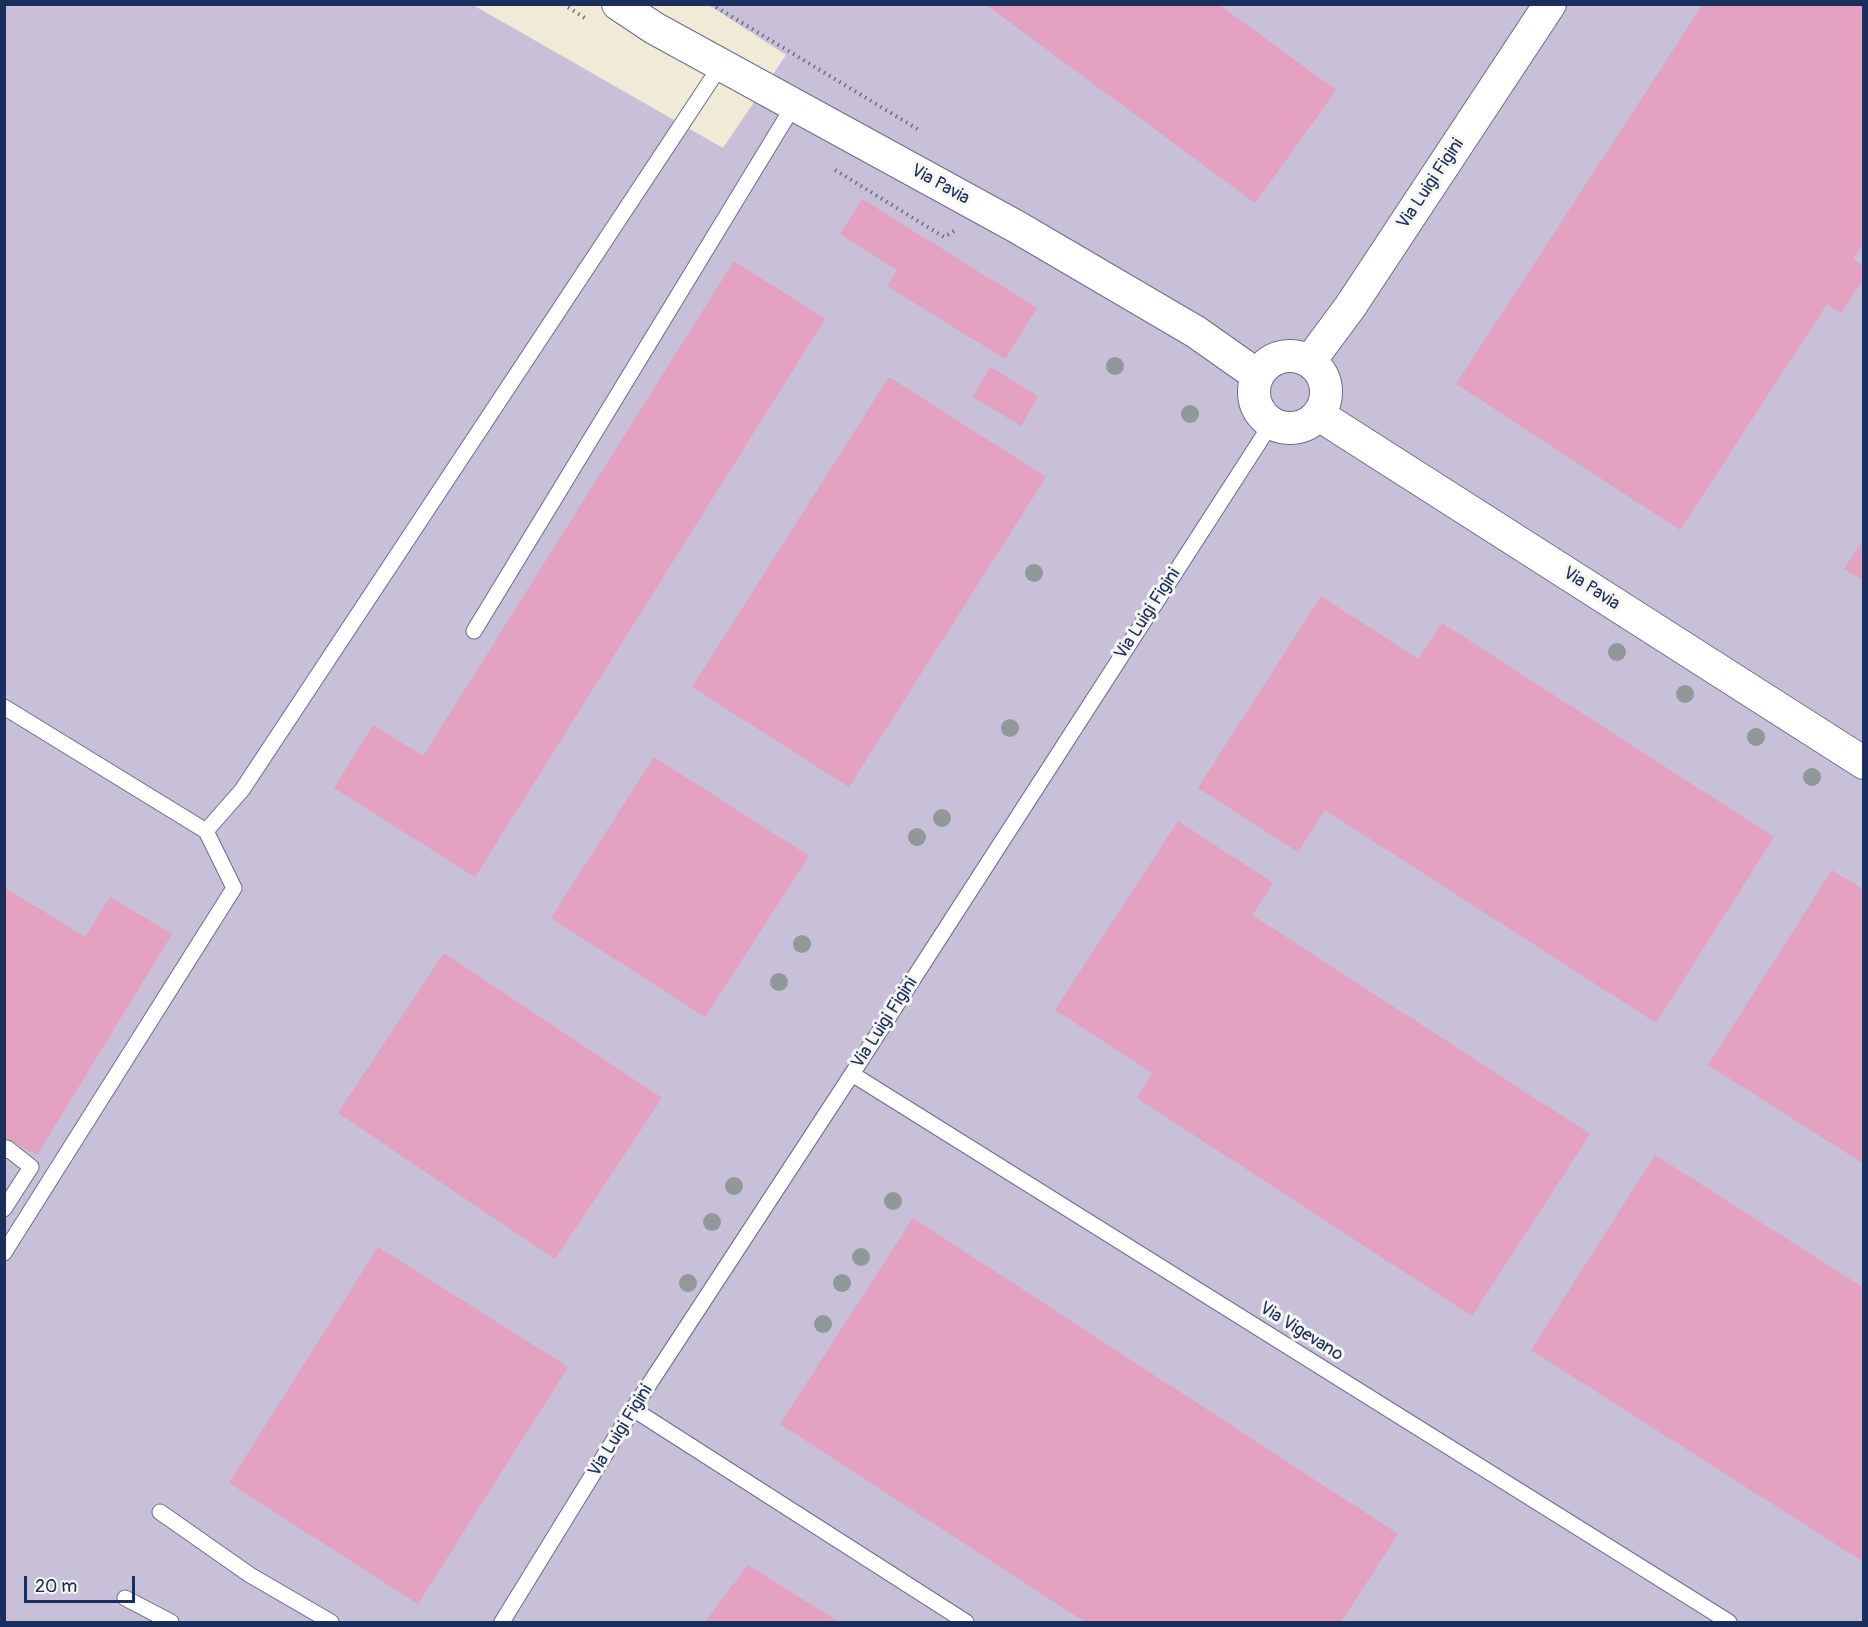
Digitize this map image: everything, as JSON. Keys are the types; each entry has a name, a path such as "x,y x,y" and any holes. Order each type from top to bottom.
{"street":[{"name":"Via Pavia","path":"618,4 654,28 1037,239 1196,332 1257,375"},
{"name":"Via Luigi Figini","path":"1310,362 1350,307 1550,4"},
{"path":"1291,355 1310,362 1323,376 1327,396 1319,415 1305,426 1288,430 1270,424 1258,410 1253,393 1257,375 1271,360 1291,355"},
{"name":"Via Pavia","path":"1319,415 1863,763"}],"lane":[{"path":"206,831 242,790 722,65"},
{"path":"474,631 794,105"},
{"name":"Via Luigi Figini","path":"502,1623 633,1409 852,1074 1270,424"},
{"path":"4,706 206,831 234,888 4,1253"},
{"name":"Via Vigevano","path":"852,1074 1729,1623"},
{"path":"4,1152 7,1148 31,1167 4,1209"},
{"path":"633,1409 966,1623"},
{"path":"160,1512 250,1575 331,1623"},
{"path":"125,1598 171,1623"}],"shaded area":[{"path":"7,4 473,5 723,148 786,55 709,5 1863,5 1863,1622 5,1622 4,9"}],"building":[{"path":"985,4 1218,4 1336,90 1255,203"},
{"path":"1703,4 1864,4 1864,243 1853,259 1864,266 1864,278 1841,313 1827,304 1680,530 1456,384"},
{"path":"862,199 1037,308 1005,359 887,286 897,270 840,234"},
{"path":"734,261 825,319 475,877 334,788 373,725 423,756"},
{"path":"990,367 1038,396 1021,426 973,397"},
{"path":"889,377 1046,477 849,787 692,687"},
{"path":"1864,539 1864,581 1844,569"},
{"path":"1321,596 1418,659 1442,623 1774,837 1656,1023 1325,810 1298,852 1198,788"},
{"path":"654,757 809,856 705,1017 551,918"},
{"path":"1178,821 1273,883 1252,915 1590,1134 1472,1316 1137,1098 1152,1073 1055,1010"},
{"path":"1832,870 1864,890 1864,1164 1708,1065"},
{"path":"4,887 85,937 110,897 172,934 37,1155 4,1137"},
{"path":"444,953 662,1098 555,1259 338,1113"},
{"path":"1655,1155 1864,1288 1864,1558 1862,1561 1531,1350"},
{"path":"913,1218 1398,1534 1341,1622 1085,1622 780,1424"},
{"path":"378,1247 568,1367 418,1604 229,1483"},
{"path":"748,1565 839,1622 705,1622"}]}
